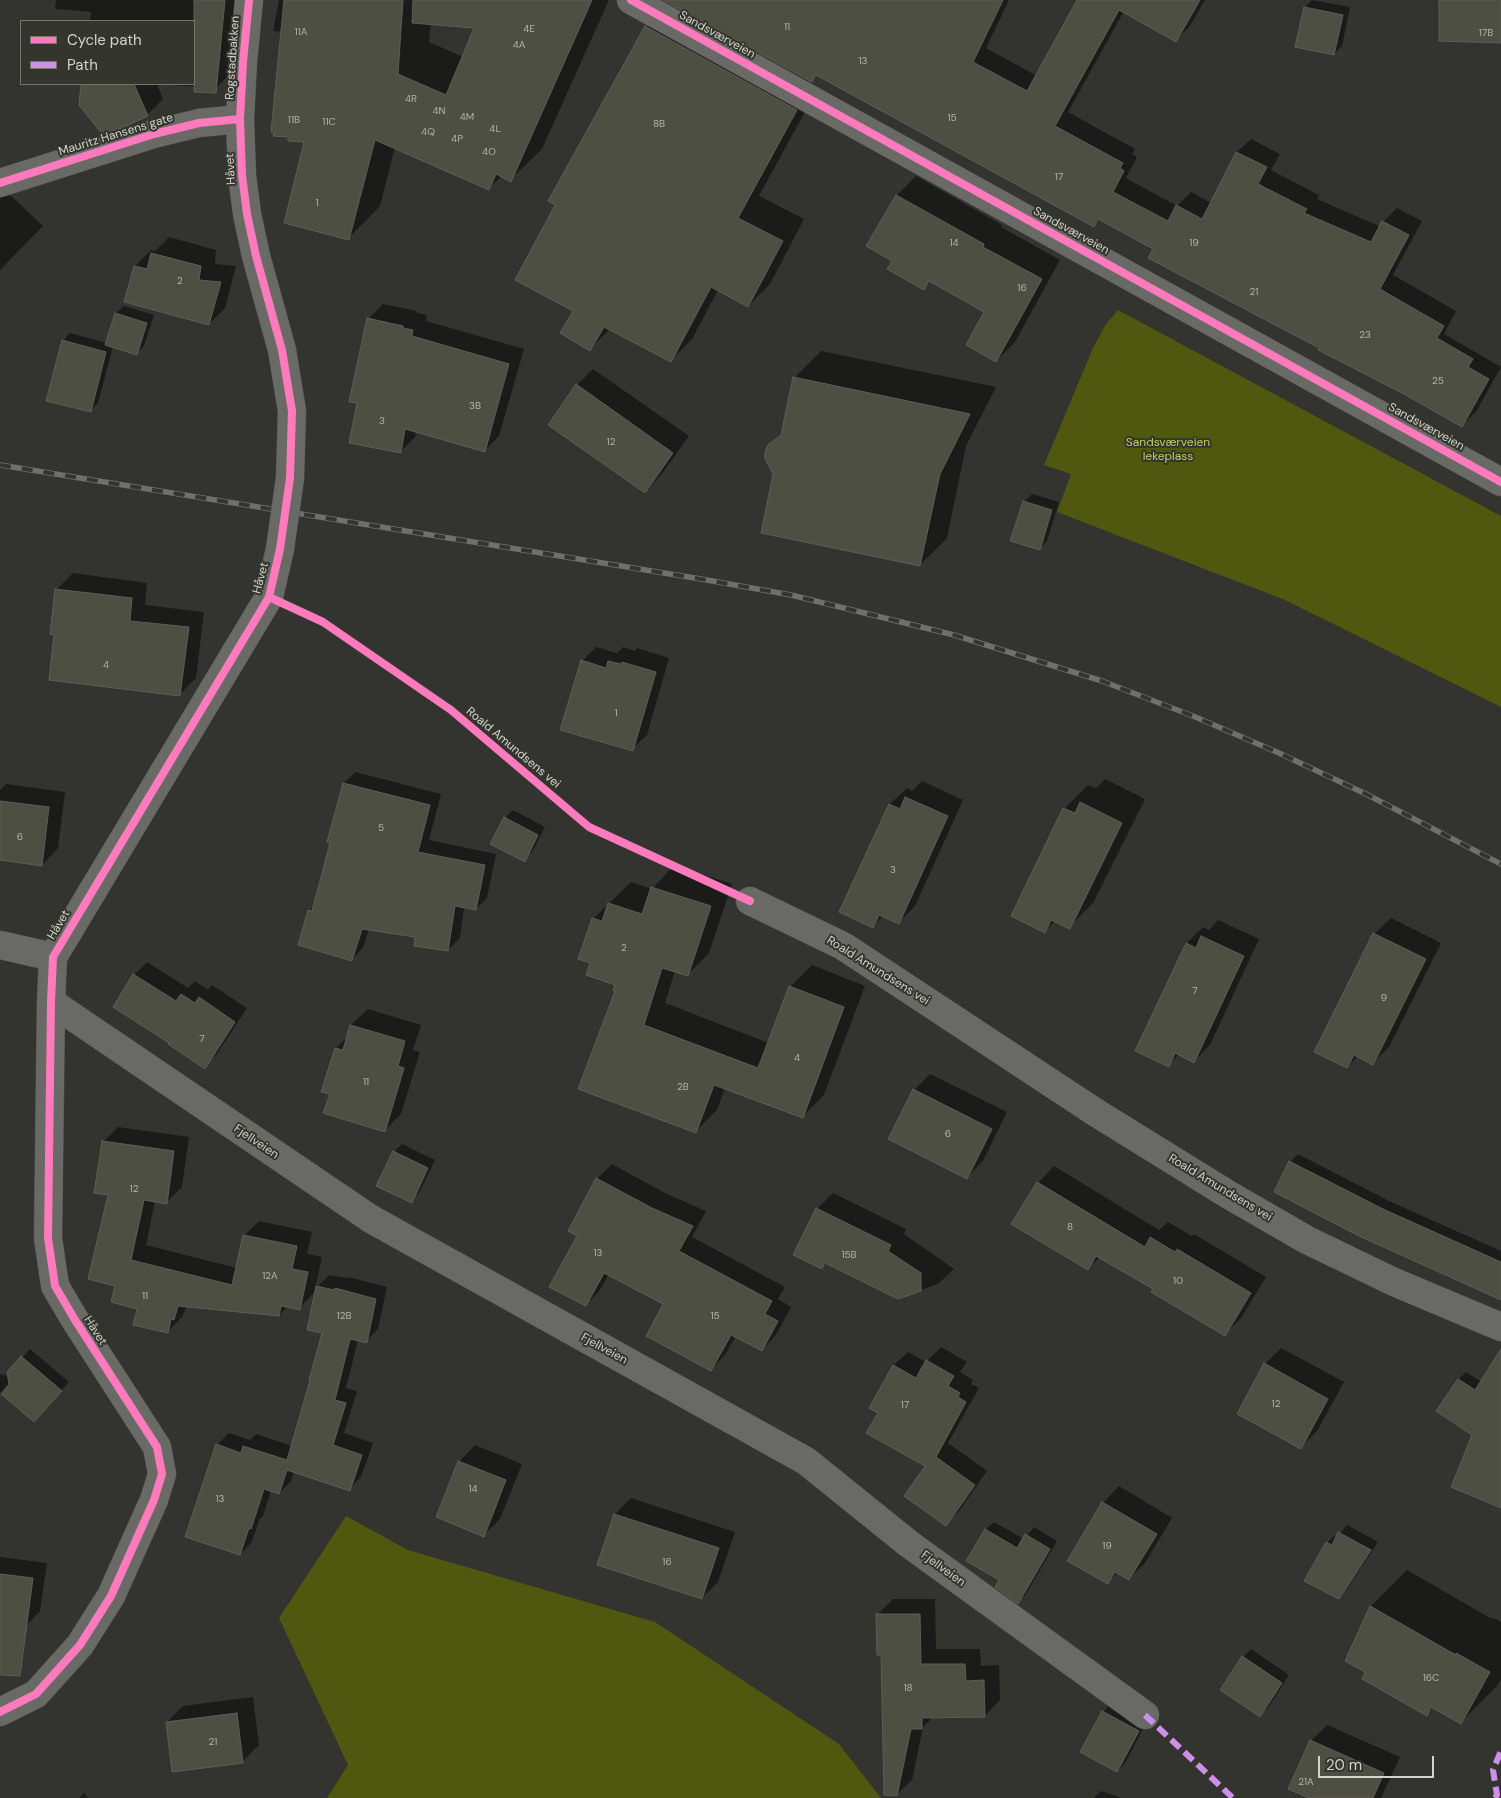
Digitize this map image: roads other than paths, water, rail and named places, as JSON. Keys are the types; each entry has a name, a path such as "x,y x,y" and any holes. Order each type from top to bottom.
{"street":[{"name":"Rogstadbakken","path":"240,118 249,0"},
{"name":"Sandsværveien","path":"631,0 1501,482"},
{"name":"Mauritz Hansens gate","path":"0,184 154,134 199,123 240,118"},
{"name":"Håvet","path":"0,1712 36,1694 80,1645 111,1596 154,1500 162,1474 157,1447 55,1286 48,1238 53,957 269,597 280,549 290,478 292,411 282,350 256,256 247,214 242,176 240,118"},
{"name":"Roald Amundsens vei","path":"750,901 843,946 1095,1112 1229,1195 1299,1235 1394,1282 1501,1327"},
{"path":"0,945 53,957"},
{"name":"Fjellveien","path":"51,1002 371,1220 806,1461 909,1544 1145,1715"}],"railway":[{"path":"0,465 791,595 954,635 1102,681 1193,716 1279,753 1366,794 1501,864"}],"park label":[{"name":"Sandsværveien lekeplass","path":"1168,450"}]}
